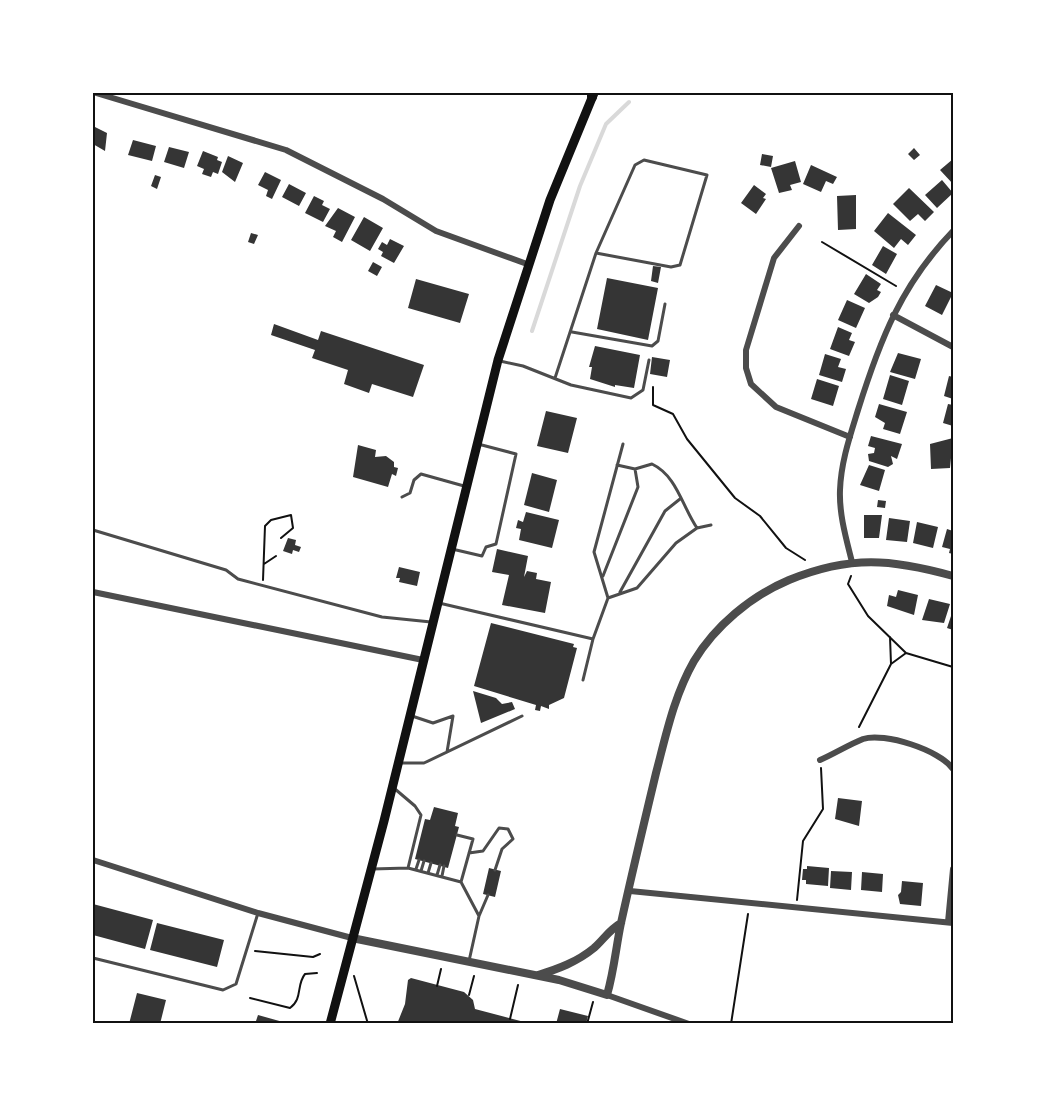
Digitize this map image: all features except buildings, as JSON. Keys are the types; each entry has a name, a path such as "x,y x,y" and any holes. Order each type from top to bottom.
{"main road":[{"path":"330,1024 393,787 498,360 527,264 593,94"}],"street":[{"path":"96,93 286,150 383,200 436,231 527,264"},
{"path":"799,226 774,258 746,350 746,368 751,384 776,407 850,437"},
{"path":"852,561 844,531 839,493 843,460 850,437 875,357 893,315 914,277 953,231"},
{"path":"893,315 953,347"},
{"path":"607,995 621,923 669,719 694,661 713,635 759,596 809,572 852,561 897,563 953,576"},
{"path":"93,592 423,660"},
{"path":"820,760 864,739 881,738 926,750 942,757 953,769"},
{"path":"93,860 258,913 352,938 580,985 677,1022 689,1024"},
{"path":"630,891 950,923 953,869"},
{"path":"537,976 578,959 602,941 609,930 621,923"}],"lane":[{"path":"555,378 596,253 639,161 644,159 707,175 680,265 671,267 596,253"},
{"path":"571,332 652,346 658,341 665,304"},
{"path":"498,360 571,385 631,398 643,390 649,360"},
{"path":"451,548 482,556 486,547 496,544 516,454 476,444"},
{"path":"583,680 593,639 608,598 594,552 622,444"},
{"path":"617,465 635,469 652,464 661,468 670,476 697,528"},
{"path":"602,578 638,487 635,469"},
{"path":"402,497 410,493 414,480 421,474 465,487"},
{"path":"619,594 665,511 680,499"},
{"path":"608,598 636,588 676,543 697,528 711,525"},
{"path":"93,530 226,570 238,579 263,586 382,617 432,623"},
{"path":"437,603 593,639"},
{"path":"410,715 433,723 453,716 447,752"},
{"path":"399,763 424,763 522,716"},
{"path":"393,787 419,810 421,826 408,867"},
{"path":"469,853 483,851 494,832 499,828 508,829 513,839 502,849 495,870"},
{"path":"457,835 473,839 461,882 479,916"},
{"path":"418,870 421,860"},
{"path":"428,873 431,863"},
{"path":"437,875 442,866 442,876"},
{"path":"372,869 408,867 461,882"},
{"path":"469,961 479,916 488,895"},
{"path":"93,958 223,990 236,984 258,913"}],"path":[{"path":"822,243 897,286"},
{"path":"653,387 653,405 673,414 687,439 735,498 760,516 786,548 805,560"},
{"path":"263,586 266,524 291,515 293,528 281,538"},
{"path":"264,564 276,556"},
{"path":"851,576 848,584 858,602 906,653 953,667"},
{"path":"890,635 891,664"},
{"path":"859,727 891,664 906,653"},
{"path":"795,909 803,841 823,809 820,760"},
{"path":"731,1024 737,999 748,914"},
{"path":"255,951 313,957 320,954"},
{"path":"437,984 441,971"},
{"path":"250,998 290,1008 298,999 305,974 317,973"},
{"path":"354,976 368,1024"},
{"path":"469,995 474,976"},
{"path":"510,1019 518,985"},
{"path":"587,1024 593,1002"}],"waterway":[{"path":"532,331 580,186 606,124 629,102"}]}
